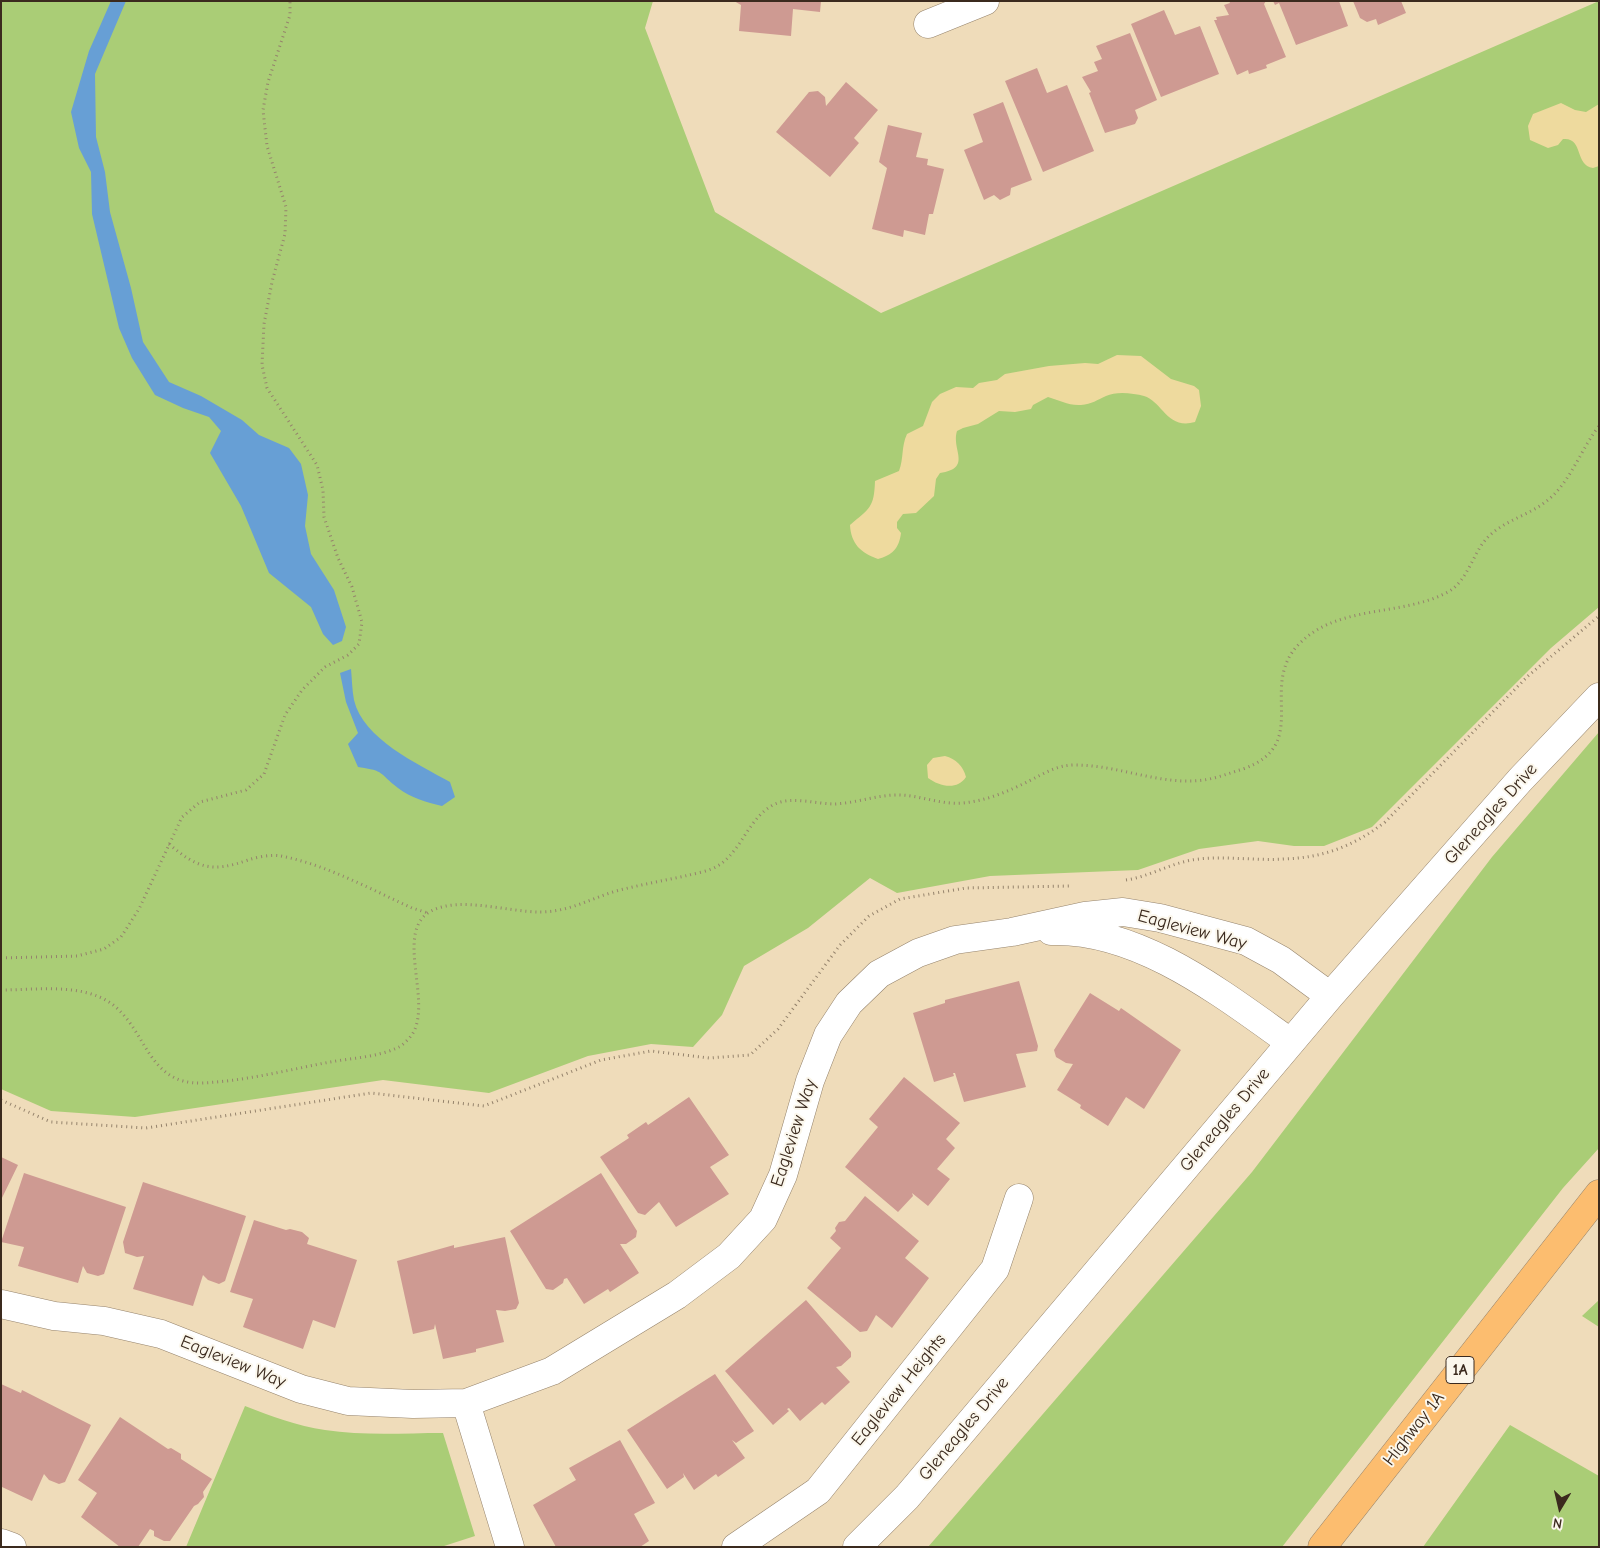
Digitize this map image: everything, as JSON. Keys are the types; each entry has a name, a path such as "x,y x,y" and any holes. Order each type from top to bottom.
{"main road":[{"name":"Highway 1A","path":"1322,1547 1599,1194"}],"street":[{"path":"928,24 985,1"},
{"name":"Gleneagles Drive","path":"858,1547 907,1497 1330,996 1520,780 1599,697"},
{"name":"Eagleview Way","path":"1,1304 54,1316 104,1321 161,1334 301,1389 348,1400 413,1404 466,1403 552,1371 677,1295 729,1256 763,1219 783,1174 810,1081 828,1035 849,1003 879,974 918,953 955,940 1012,932 1085,916 1123,912 1160,918 1246,941 1280,960 1330,996"},
{"name":"Eagleview Way","path":"1012,932 1070,930 1133,946 1199,978 1290,1042"},
{"name":"Eagleview Heights","path":"736,1547 818,1491 996,1270 1019,1198"},
{"path":"466,1403 510,1547"},
{"path":"1,1543 12,1547"}],"path":[{"path":"1,958 77,956 104,949 121,937 139,909 182,817 200,802 246,790 264,774 285,715 302,690 325,666 348,655 359,644 362,622 352,587 338,558 324,517 323,490 318,465 267,388 262,365 264,324 272,282 285,234 286,207 267,146 263,110 268,82 290,15 290,1"},
{"path":"1,990 52,989 83,993 110,1003 130,1025 162,1071 176,1079 196,1084 274,1074 373,1054 402,1046 415,1031 418,1009 414,945 417,924 428,913 448,906 476,906 543,912 568,910 618,891 705,871 723,862 754,821 777,803 800,801 833,804 891,795 916,796 944,803 968,803 998,795 1054,768 1073,765 1165,779 1201,780 1257,764 1271,752 1281,736 1280,689 1285,663 1296,648 1312,632 1335,621 1415,606 1454,590 1487,538 1549,499 1562,484 1599,426"},
{"path":"1118,881 1136,878 1191,860 1236,857 1284,859 1329,852 1363,839 1385,822 1528,676 1599,616"},
{"path":"169,844 188,861 208,868 232,866 257,857 278,855 303,861 412,908 428,913"},
{"path":"1,1100 51,1122 146,1128 371,1093 484,1106 601,1060 651,1051 709,1058 750,1055 778,1030 840,945 870,916 900,899 966,888 1071,886"}],"green space":[{"path":"1,1 653,1 645,28 715,212 881,313 1599,1 1599,607 1551,648 1372,827 1324,846 1294,846 1258,841 1199,849 1138,870 990,876 897,893 870,878 808,928 744,966 722,1015 693,1047 651,1044 588,1056 489,1093 383,1080 135,1117 51,1111 1,1089"},
{"path":"1599,732 1599,1148 1563,1188 1282,1547 928,1547 1252,1172 1492,857"},
{"path":"1599,1300 1599,1327 1582,1316"},
{"path":"245,1406 294,1423 339,1432 369,1434 443,1433 475,1536 441,1547 186,1547"},
{"path":"1510,1425 1599,1476 1599,1547 1423,1547"}],"sand":[{"path":"1561,103 1575,110 1586,112 1599,104 1599,166 1593,168 1587,166 1583,162 1574,142 1570,140 1563,139 1558,145 1548,148 1530,140 1528,126 1533,114"},
{"path":"1117,355 1141,356 1171,379 1194,386 1199,390 1201,406 1195,422 1178,422 1171,419 1150,399 1140,395 1125,393 1110,394 1091,403 1081,405 1068,404 1048,397 1033,405 1031,409 1015,412 999,411 978,424 957,431 956,445 959,457 956,467 950,471 940,473 936,479 934,496 916,513 903,514 897,522 897,528 901,533 899,543 894,550 887,556 878,559 862,551 855,543 850,525 870,507 875,481 899,471 907,434 923,426 932,402 940,394 956,387 973,388 979,383 997,380 1005,374 1049,366 1085,363 1098,364"},
{"path":"945,756 956,761 965,773 966,777 953,786 942,785 928,778 927,765 933,758"}],"water":[{"path":"111,1 126,1 95,74 96,137 105,172 110,212 131,288 143,342 169,382 201,396 242,420 259,435 289,448 301,464 308,495 305,526 311,554 334,590 346,627 342,641 333,645 323,634 311,607 269,573 241,506 210,453 221,431 209,417 155,395 132,358 119,328 92,214 91,172 79,148 71,112 89,51"},
{"path":"351,669 354,700 359,714 368,727 393,749 450,782 455,797 442,806 424,801 403,791 378,771 358,767 348,744 358,733 346,702 340,673"}],"building":[{"path":"734,1 821,1 820,12 793,9 791,36 739,31 741,5"},
{"path":"1229,1 1266,1 1264,4 1286,57 1266,65 1267,68 1249,74 1248,70 1237,75 1214,20 1217,20 1216,17 1229,15 1224,5 1230,3"},
{"path":"1273,1 1339,1 1348,26 1296,45 1279,3 1275,5"},
{"path":"1353,1 1401,1 1406,13 1378,25 1376,19 1367,22 1360,18"},
{"path":"1164,10 1175,35 1200,26 1219,74 1161,97 1131,24"},
{"path":"1130,33 1157,100 1135,110 1138,118 1135,124 1105,133 1089,93 1091,92 1082,77 1098,71 1094,62 1102,59 1096,46"},
{"path":"1037,68 1047,93 1067,85 1094,151 1043,172 1005,81"},
{"path":"846,82 878,110 854,138 859,143 830,177 776,132 809,92 818,91 825,97 826,106"},
{"path":"1003,102 1032,180 1011,188 1010,195 1000,200 994,195 984,200 964,150 983,142 973,114"},
{"path":"888,125 922,133 916,157 928,159 927,165 944,169 933,214 929,214 925,235 904,230 903,237 872,229 887,168 879,162"},
{"path":"1019,981 1038,1046 1037,1051 1016,1054 1026,1087 964,1102 955,1073 953,1073 954,1076 934,1082 913,1013 945,1003 945,1000"},
{"path":"1090,993 1119,1011 1121,1008 1181,1050 1144,1109 1126,1097 1108,1126 1080,1108 1081,1105 1057,1090 1073,1064 1066,1063 1056,1057 1054,1050"},
{"path":"904,1077 960,1123 946,1139 955,1148 937,1169 950,1179 928,1206 912,1193 913,1196 898,1212 845,1167 878,1127 869,1119"},
{"path":"689,1097 729,1155 710,1167 729,1194 676,1227 659,1202 645,1215 638,1213 600,1157 629,1138 627,1135 646,1122 648,1125"},
{"path":"1,1157 18,1165 1,1200"},
{"path":"24,1173 126,1207 104,1274 98,1276 87,1273 83,1266 78,1283 18,1266 24,1247 1,1242"},
{"path":"601,1173 637,1231 636,1237 626,1244 620,1244 639,1273 610,1292 608,1289 584,1304 567,1278 553,1290 546,1289 510,1231"},
{"path":"143,1182 246,1216 225,1281 219,1284 208,1280 203,1275 193,1306 133,1289 144,1256 137,1257 125,1253 123,1242"},
{"path":"865,1196 919,1241 905,1258 929,1278 892,1328 876,1315 867,1331 860,1332 807,1288 841,1248 830,1238 836,1231 835,1228 839,1222 845,1221"},
{"path":"254,1220 286,1230 302,1232 309,1238 307,1244 357,1260 335,1328 313,1320 303,1349 243,1327 253,1299 230,1292"},
{"path":"505,1237 519,1303 516,1309 496,1310 504,1342 476,1349 476,1352 443,1359 435,1324 434,1329 413,1334 397,1261 454,1245 454,1248"},
{"path":"806,1300 851,1352 851,1357 841,1366 836,1367 850,1382 825,1405 822,1402 800,1421 789,1408 787,1409 789,1411 773,1425 725,1371"},
{"path":"715,1374 754,1431 736,1443 732,1440 745,1458 718,1477 716,1474 694,1490 683,1473 684,1477 667,1489 627,1430"},
{"path":"1,1384 21,1393 22,1390 91,1425 65,1482 59,1484 49,1480 44,1474 32,1501 2,1487"},
{"path":"120,1417 168,1449 171,1448 181,1454 181,1459 212,1479 203,1492 204,1497 194,1506 170,1541 164,1541 154,1536 154,1531 150,1529 138,1547 120,1547 81,1517 97,1493 78,1480"},
{"path":"620,1440 655,1503 634,1514 649,1541 640,1547 556,1547 533,1505 576,1480 569,1468"}]}
